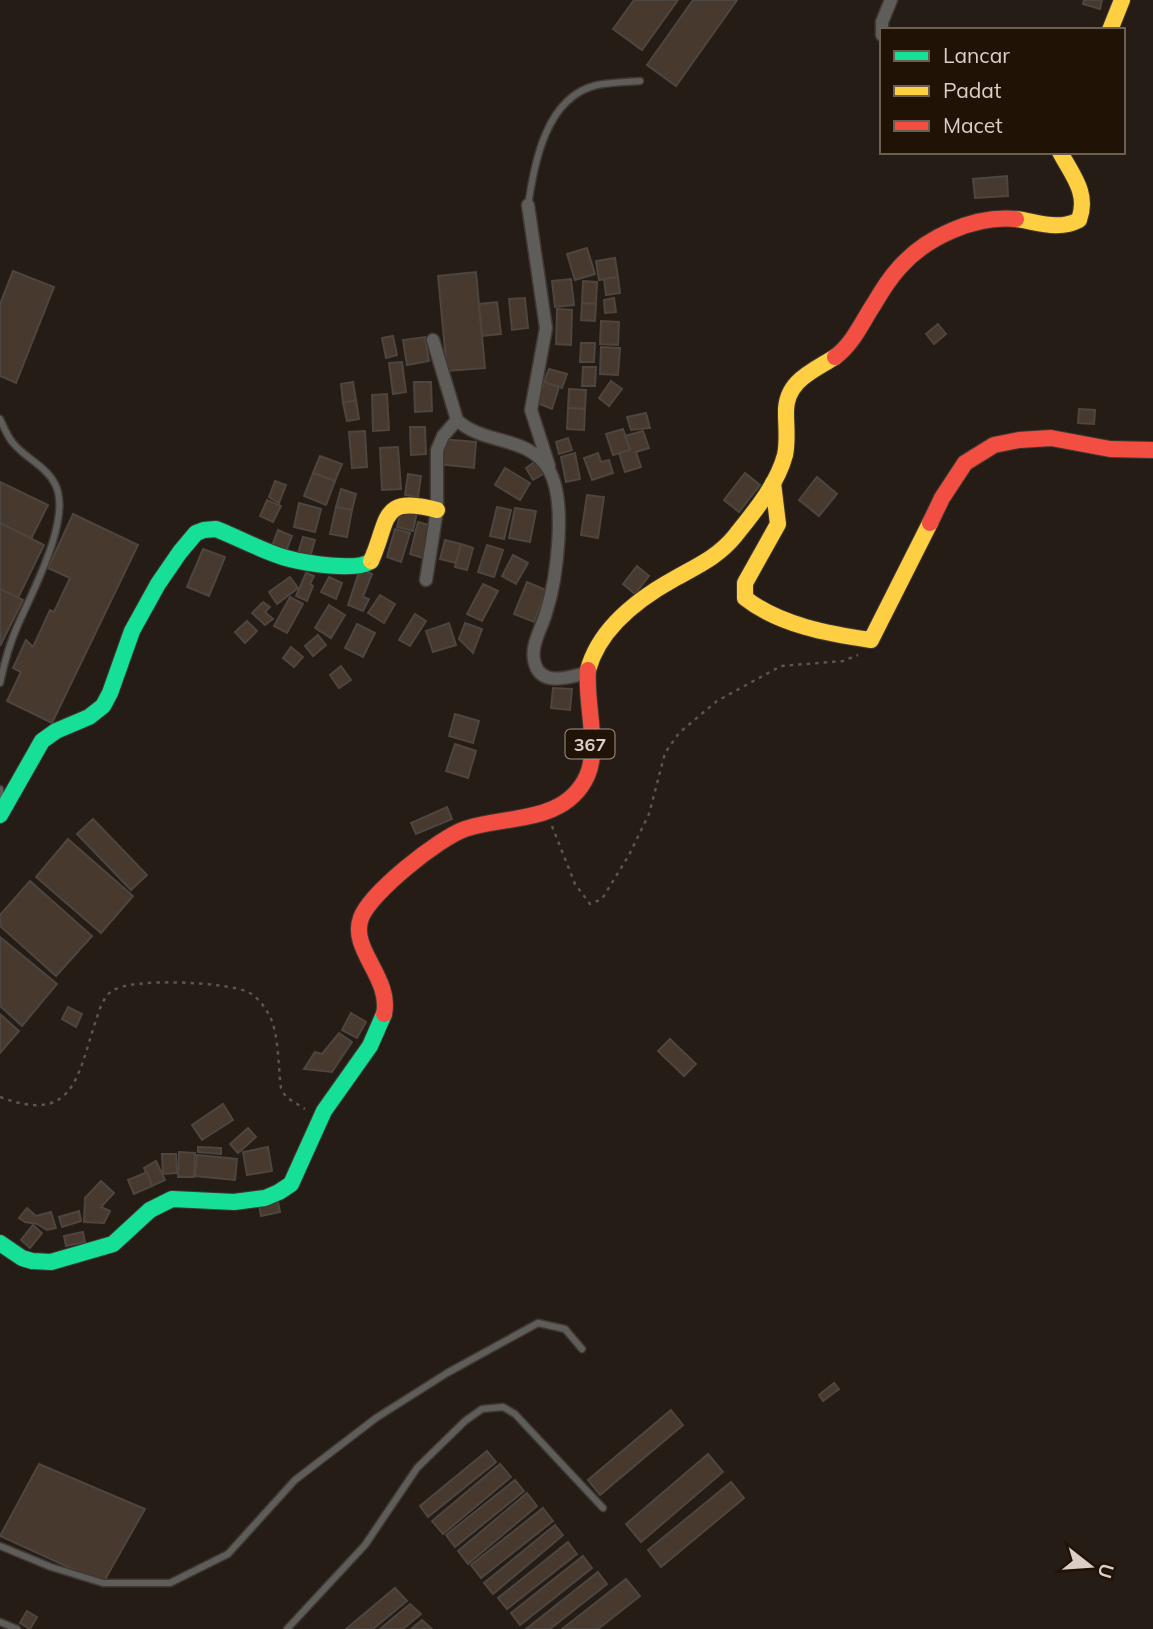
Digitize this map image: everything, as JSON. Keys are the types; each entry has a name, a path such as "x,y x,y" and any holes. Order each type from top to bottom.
{"main road":[{"path":"1111,28 1122,0"},
{"name":"367","path":"0,1243 24,1261 45,1265 109,1246 129,1232 149,1209 162,1201 250,1200 282,1192 291,1184 330,1101 372,1044 385,1008 382,979 362,947 359,937 361,917 389,885 451,835 465,829 547,813 569,800 585,782 589,771 591,753 586,673 599,644 622,616 663,585 722,551 773,483 785,457 788,394 794,385 846,348 888,281 907,259 932,242 974,224 1005,218 1029,219 1061,226 1079,220 1084,212 1084,194 1061,154"},
{"path":"773,483 778,524 745,583 745,598 770,613 837,635 872,640 942,498 965,463 994,445 1019,440 1051,438 1110,449 1153,450"},
{"path":"0,815 43,741 52,733 96,712 106,702 134,626 183,547 196,533 205,528 216,530 288,558 355,567 370,563 388,518 400,506 411,504 437,510"}],"street":[{"path":"882,28 891,0"},
{"path":"528,205 546,328 531,410 555,490 559,525 557,564 547,611 537,639 535,666 544,676 558,680 586,673"},
{"path":"433,340 457,420 484,435 521,446 536,454 550,470"},
{"path":"426,580 437,510 438,444 457,420"}],"lane":[{"path":"528,205 533,175 547,127 569,98 595,85 640,80"},
{"path":"0,419 11,442 54,481 59,498 54,537 47,560 17,626 0,683"},
{"path":"0,789 0,815"},
{"path":"0,1546 51,1567 103,1583 170,1583 228,1554 295,1480 376,1418 447,1373 538,1323 565,1329 582,1349"},
{"path":"287,1629 365,1545 417,1468 465,1421 482,1409 503,1407 515,1413 603,1508"},
{"path":"0,1622 17,1629"}],"path":[{"path":"547,813 575,884 590,904 602,900 629,855 649,814 665,753 679,733 717,701 781,666 843,661 859,655 872,640"},
{"path":"0,1097 31,1106 50,1105 65,1097 83,1063 102,1004 111,992 121,986 149,983 212,984 231,986 256,997 275,1026 281,1088 294,1104 321,1117"}],"building":[{"path":"634,0 678,0 642,50 613,29"},
{"path":"693,0 737,0 676,86 647,65"},
{"path":"1084,0 1102,0 1100,9 1083,4"},
{"path":"1007,176 1008,196 975,198 973,179"},
{"path":"587,248 595,274 575,280 567,254"},
{"path":"615,258 618,277 599,280 596,261"},
{"path":"13,271 54,287 16,383 0,376 0,304"},
{"path":"476,272 485,368 447,371 438,276"},
{"path":"618,277 620,293 606,295 604,279"},
{"path":"571,279 574,305 555,307 552,281"},
{"path":"583,281 597,282 596,304 582,303"},
{"path":"525,298 528,328 512,330 509,299"},
{"path":"614,298 616,312 605,313 604,300"},
{"path":"497,302 501,334 482,336 479,304"},
{"path":"582,303 596,304 595,321 581,320"},
{"path":"557,309 572,310 571,345 556,344"},
{"path":"601,321 619,322 618,345 600,344"},
{"path":"938,324 946,334 934,344 926,334"},
{"path":"393,336 397,355 386,358 382,338"},
{"path":"425,337 429,361 407,365 403,340"},
{"path":"581,343 595,343 594,362 580,362"},
{"path":"601,347 620,348 618,375 600,374"},
{"path":"402,362 406,392 393,394 389,363"},
{"path":"583,367 596,367 595,386 582,386"},
{"path":"549,369 567,374 562,388 544,382"},
{"path":"611,381 622,389 609,406 599,398"},
{"path":"353,382 356,400 343,403 341,384"},
{"path":"414,382 431,382 432,411 415,412"},
{"path":"544,382 559,387 552,409 537,403"},
{"path":"569,389 586,390 585,409 568,408"},
{"path":"387,394 389,430 373,431 372,395"},
{"path":"356,400 359,419 347,421 343,403"},
{"path":"568,408 585,409 584,430 567,429"},
{"path":"1079,409 1095,410 1094,424 1078,423"},
{"path":"646,413 650,428 631,430 627,417"},
{"path":"410,427 425,427 426,454 411,455"},
{"path":"623,429 630,450 613,455 606,434"},
{"path":"365,431 367,467 352,468 349,432"},
{"path":"643,431 649,448 636,452 641,467 625,472 619,453 630,450 625,436"},
{"path":"568,438 572,450 559,454 556,442"},
{"path":"441,439 476,442 474,468 439,464"},
{"path":"398,447 401,489 382,490 380,448"},
{"path":"575,453 580,479 566,482 561,457"},
{"path":"598,453 601,462 609,460 613,473 592,480 584,458"},
{"path":"320,456 342,464 335,481 313,473"},
{"path":"536,461 550,470 533,480 526,468"},
{"path":"505,468 530,483 520,500 495,485"},
{"path":"313,473 335,481 326,505 304,496"},
{"path":"745,473 760,485 739,512 724,500"},
{"path":"408,474 421,476 418,497 405,495"},
{"path":"817,477 837,494 819,516 799,500"},
{"path":"275,481 286,485 279,503 269,497"},
{"path":"0,482 48,505 31,539 0,523"},
{"path":"341,489 356,494 352,510 336,507"},
{"path":"587,495 604,497 598,538 581,535"},
{"path":"267,500 281,506 273,522 260,516"},
{"path":"299,503 321,509 315,532 294,527"},
{"path":"336,507 352,510 347,537 330,534"},
{"path":"497,507 511,510 504,539 490,536"},
{"path":"402,508 417,512 413,531 397,527"},
{"path":"515,508 536,511 530,542 509,538"},
{"path":"73,514 138,545 52,723 7,701 21,672 13,668 26,640 33,647 50,610 54,612 70,578 48,568"},
{"path":"418,522 432,526 423,558 410,554"},
{"path":"0,523 44,545 18,598 0,589"},
{"path":"395,529 410,533 401,562 387,557"},
{"path":"278,530 292,536 285,554 271,549"},
{"path":"303,537 315,540 310,557 298,553"},
{"path":"445,540 461,544 456,563 440,559"},
{"path":"461,544 473,548 467,570 455,567"},
{"path":"487,545 503,550 494,577 478,572"},
{"path":"203,549 225,557 209,596 187,587"},
{"path":"513,555 528,563 516,584 502,576"},
{"path":"637,566 649,576 635,594 623,584"},
{"path":"360,569 372,574 363,597 369,599 363,611 348,605"},
{"path":"306,573 314,576 307,601 296,596"},
{"path":"290,577 298,588 277,604 269,592"},
{"path":"329,577 342,583 336,599 321,592"},
{"path":"527,582 546,590 534,622 514,614"},
{"path":"483,584 498,591 482,621 467,614"},
{"path":"0,589 23,600 0,646"},
{"path":"380,595 395,604 384,623 368,613"},
{"path":"290,597 303,604 287,633 274,626"},
{"path":"263,602 270,607 265,612 273,619 265,625 252,613"},
{"path":"329,605 345,615 331,638 315,628"},
{"path":"415,614 426,621 410,646 399,640"},
{"path":"247,621 257,631 245,643 235,632"},
{"path":"449,623 456,645 433,652 426,631"},
{"path":"465,623 482,629 473,653 459,639"},
{"path":"357,624 375,633 363,657 345,648"},
{"path":"318,635 326,645 313,656 305,646"},
{"path":"291,647 303,657 294,667 283,658"},
{"path":"341,666 351,680 339,688 330,675"},
{"path":"553,688 572,689 570,710 551,708"},
{"path":"455,714 479,721 473,743 449,736"},
{"path":"455,744 476,751 468,778 446,771"},
{"path":"447,807 452,819 416,834 411,823"},
{"path":"93,819 147,875 131,890 77,834"},
{"path":"68,839 133,896 101,933 36,877"},
{"path":"30,881 92,936 56,976 0,926 0,915"},
{"path":"0,937 57,984 22,1026 0,1006"},
{"path":"68,1007 82,1014 76,1027 62,1019"},
{"path":"351,1013 366,1022 357,1038 342,1030"},
{"path":"0,1014 19,1031 0,1053"},
{"path":"339,1033 352,1042 332,1072 304,1069 315,1052 322,1054"},
{"path":"670,1039 696,1064 684,1076 658,1051"},
{"path":"223,1104 233,1120 202,1140 192,1125"},
{"path":"248,1128 256,1137 238,1153 230,1144"},
{"path":"198,1147 221,1148 221,1154 198,1152"},
{"path":"268,1147 272,1171 247,1175 243,1152"},
{"path":"179,1152 195,1153 194,1177 178,1177"},
{"path":"162,1154 176,1154 177,1173 163,1174"},
{"path":"197,1155 237,1159 235,1180 195,1176"},
{"path":"156,1161 165,1180 152,1186 144,1168"},
{"path":"147,1172 152,1186 134,1194 128,1180"},
{"path":"101,1181 114,1193 101,1207 110,1211 104,1223 84,1222 85,1198"},
{"path":"277,1197 280,1212 261,1216 258,1200"},
{"path":"27,1208 36,1216 51,1212 56,1228 47,1230 19,1218"},
{"path":"79,1211 81,1221 62,1227 59,1217"},
{"path":"33,1225 42,1233 30,1248 21,1240"},
{"path":"83,1232 85,1242 66,1246 64,1236"},
{"path":"834,1383 839,1389 823,1401 819,1395"},
{"path":"671,1410 683,1425 600,1495 588,1480"},
{"path":"487,1451 496,1462 428,1517 420,1506"},
{"path":"708,1454 723,1472 641,1542 626,1524"},
{"path":"39,1464 145,1509 103,1583 0,1536"},
{"path":"500,1464 511,1477 443,1534 432,1521"},
{"path":"515,1480 524,1491 455,1547 446,1535"},
{"path":"731,1482 744,1498 661,1567 648,1550"},
{"path":"527,1493 537,1506 468,1564 458,1551"},
{"path":"543,1508 553,1521 481,1578 471,1565"},
{"path":"555,1525 563,1535 493,1594 484,1583"},
{"path":"568,1542 577,1554 507,1609 498,1598"},
{"path":"583,1556 592,1568 520,1625 511,1613"},
{"path":"598,1572 607,1584 550,1629 526,1629"},
{"path":"626,1579 640,1596 598,1629 562,1629"},
{"path":"395,1588 407,1601 373,1629 346,1629"},
{"path":"410,1604 421,1614 403,1629 380,1629"},
{"path":"27,1611 37,1617 30,1629 20,1623"},
{"path":"422,1620 432,1629 411,1629"}],"traffic: fast":[{"path":"0,815 42,741 56,731 89,717 103,706 132,631 158,584 196,533 216,529 277,555 305,562 354,566 371,561"},
{"path":"0,1243 22,1258 51,1262 113,1244 150,1210 172,1199 234,1202 265,1198 279,1192 291,1184 324,1111 370,1046 384,1014"}],"traffic: slow":[{"path":"1111,28 1122,0"},
{"path":"1016,219 1056,225 1079,220 1082,210 1081,193 1061,154"},
{"path":"588,670 601,641 622,617 660,587 714,555 742,527 764,498 785,455 786,413 790,393 802,378 835,357"},
{"path":"773,483 778,524 745,583 745,598 773,615 805,627 871,640 930,523"},
{"path":"371,561 385,522 396,508 418,506 437,510"}],"traffic: jam":[{"path":"835,357 852,339 899,268 923,247 952,230 968,225 1016,219"},
{"path":"930,523 942,498 965,463 994,445 1051,438 1110,449 1153,450"},
{"path":"384,1014 382,988 365,953 359,930 367,907 391,881 453,834 550,810 565,803 577,791 591,765 588,670"}]}
